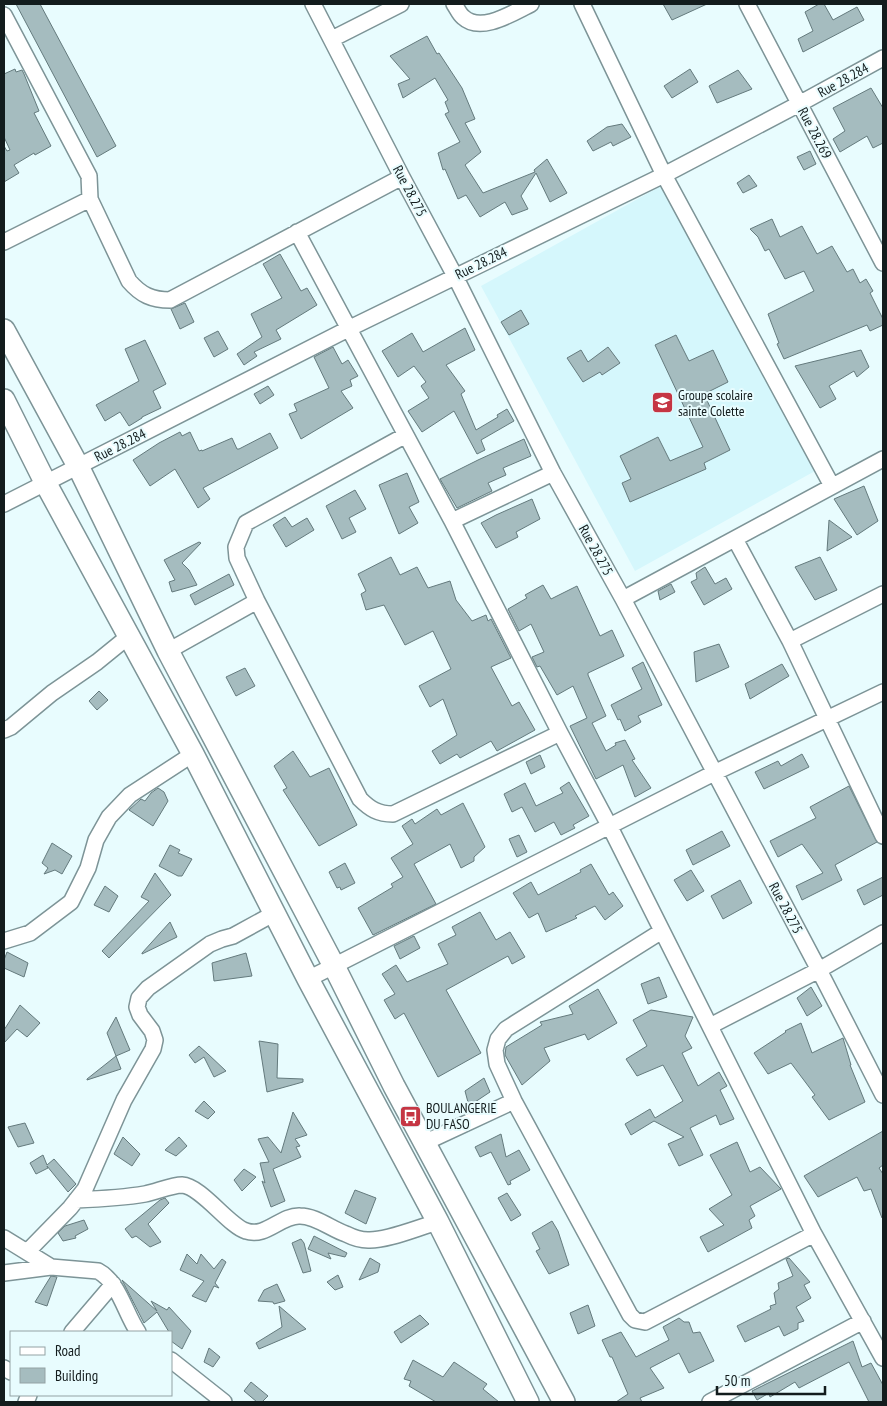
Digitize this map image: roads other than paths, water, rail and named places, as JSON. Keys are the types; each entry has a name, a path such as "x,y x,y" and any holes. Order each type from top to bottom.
{"main road":[{"path":"4,330 78,466 168,651 334,966 394,1086 426,1142 564,1402"},
{"path":"4,400 45,482 192,754 308,979 438,1222 522,1400"}],"street":[{"name":"Rue 28.275","path":"313,4 455,276 553,472 623,599 883,1095"},
{"path":"332,39 401,4"},
{"path":"454,4 464,18 483,24 494,22 531,4"},
{"path":"582,4 664,175 832,486"},
{"name":"Rue 28.269","path":"747,4 883,263"},
{"path":"4,15 89,176 90,199 129,282 136,290 147,297 158,300 170,300 402,177"},
{"name":"Rue 28.284","path":"4,504 350,328 664,175 883,58"},
{"path":"4,242 90,199"},
{"path":"297,232 452,521 610,827 814,1234 883,1358"},
{"path":"406,435 246,523 236,547 237,558 256,601 360,799 370,809 381,814 393,814 560,733"},
{"path":"623,599 883,459"},
{"path":"452,521 553,472"},
{"path":"735,539 790,641 826,720 883,836"},
{"path":"790,641 883,594"},
{"path":"168,651 256,601"},
{"path":"4,730 11,727 52,693 97,662 129,636"},
{"path":"308,979 714,773 883,692"},
{"path":"4,941 30,933 72,902 88,868 96,840 109,817 130,795 192,754"},
{"path":"27,1252 85,1189 124,1100 154,1046 152,1031 140,1015 137,1007 139,998 148,988 210,944 232,936 275,913"},
{"path":"662,931 506,1029 498,1039 495,1050 497,1064 514,1101 630,1315 635,1320 645,1322 814,1234"},
{"path":"710,1026 819,970 883,933"},
{"path":"426,1142 514,1101"},
{"path":"76,1200 130,1196 182,1185 200,1195 245,1231 255,1233 288,1218 300,1216 311,1218 346,1234 367,1240 381,1238 438,1222"},
{"path":"4,1238 51,1267"},
{"path":"4,1273 51,1267 98,1271 104,1274 113,1284 137,1331"},
{"path":"73,1331 113,1284"},
{"path":"710,1402 727,1399 863,1322"},
{"path":"172,1361 224,1402"}],"place":[{"name":"Groupe scolaire sainte Colette","path":"662,403"},
{"name":"BOULANGERIE DU FASO","path":"410,1116"}]}
